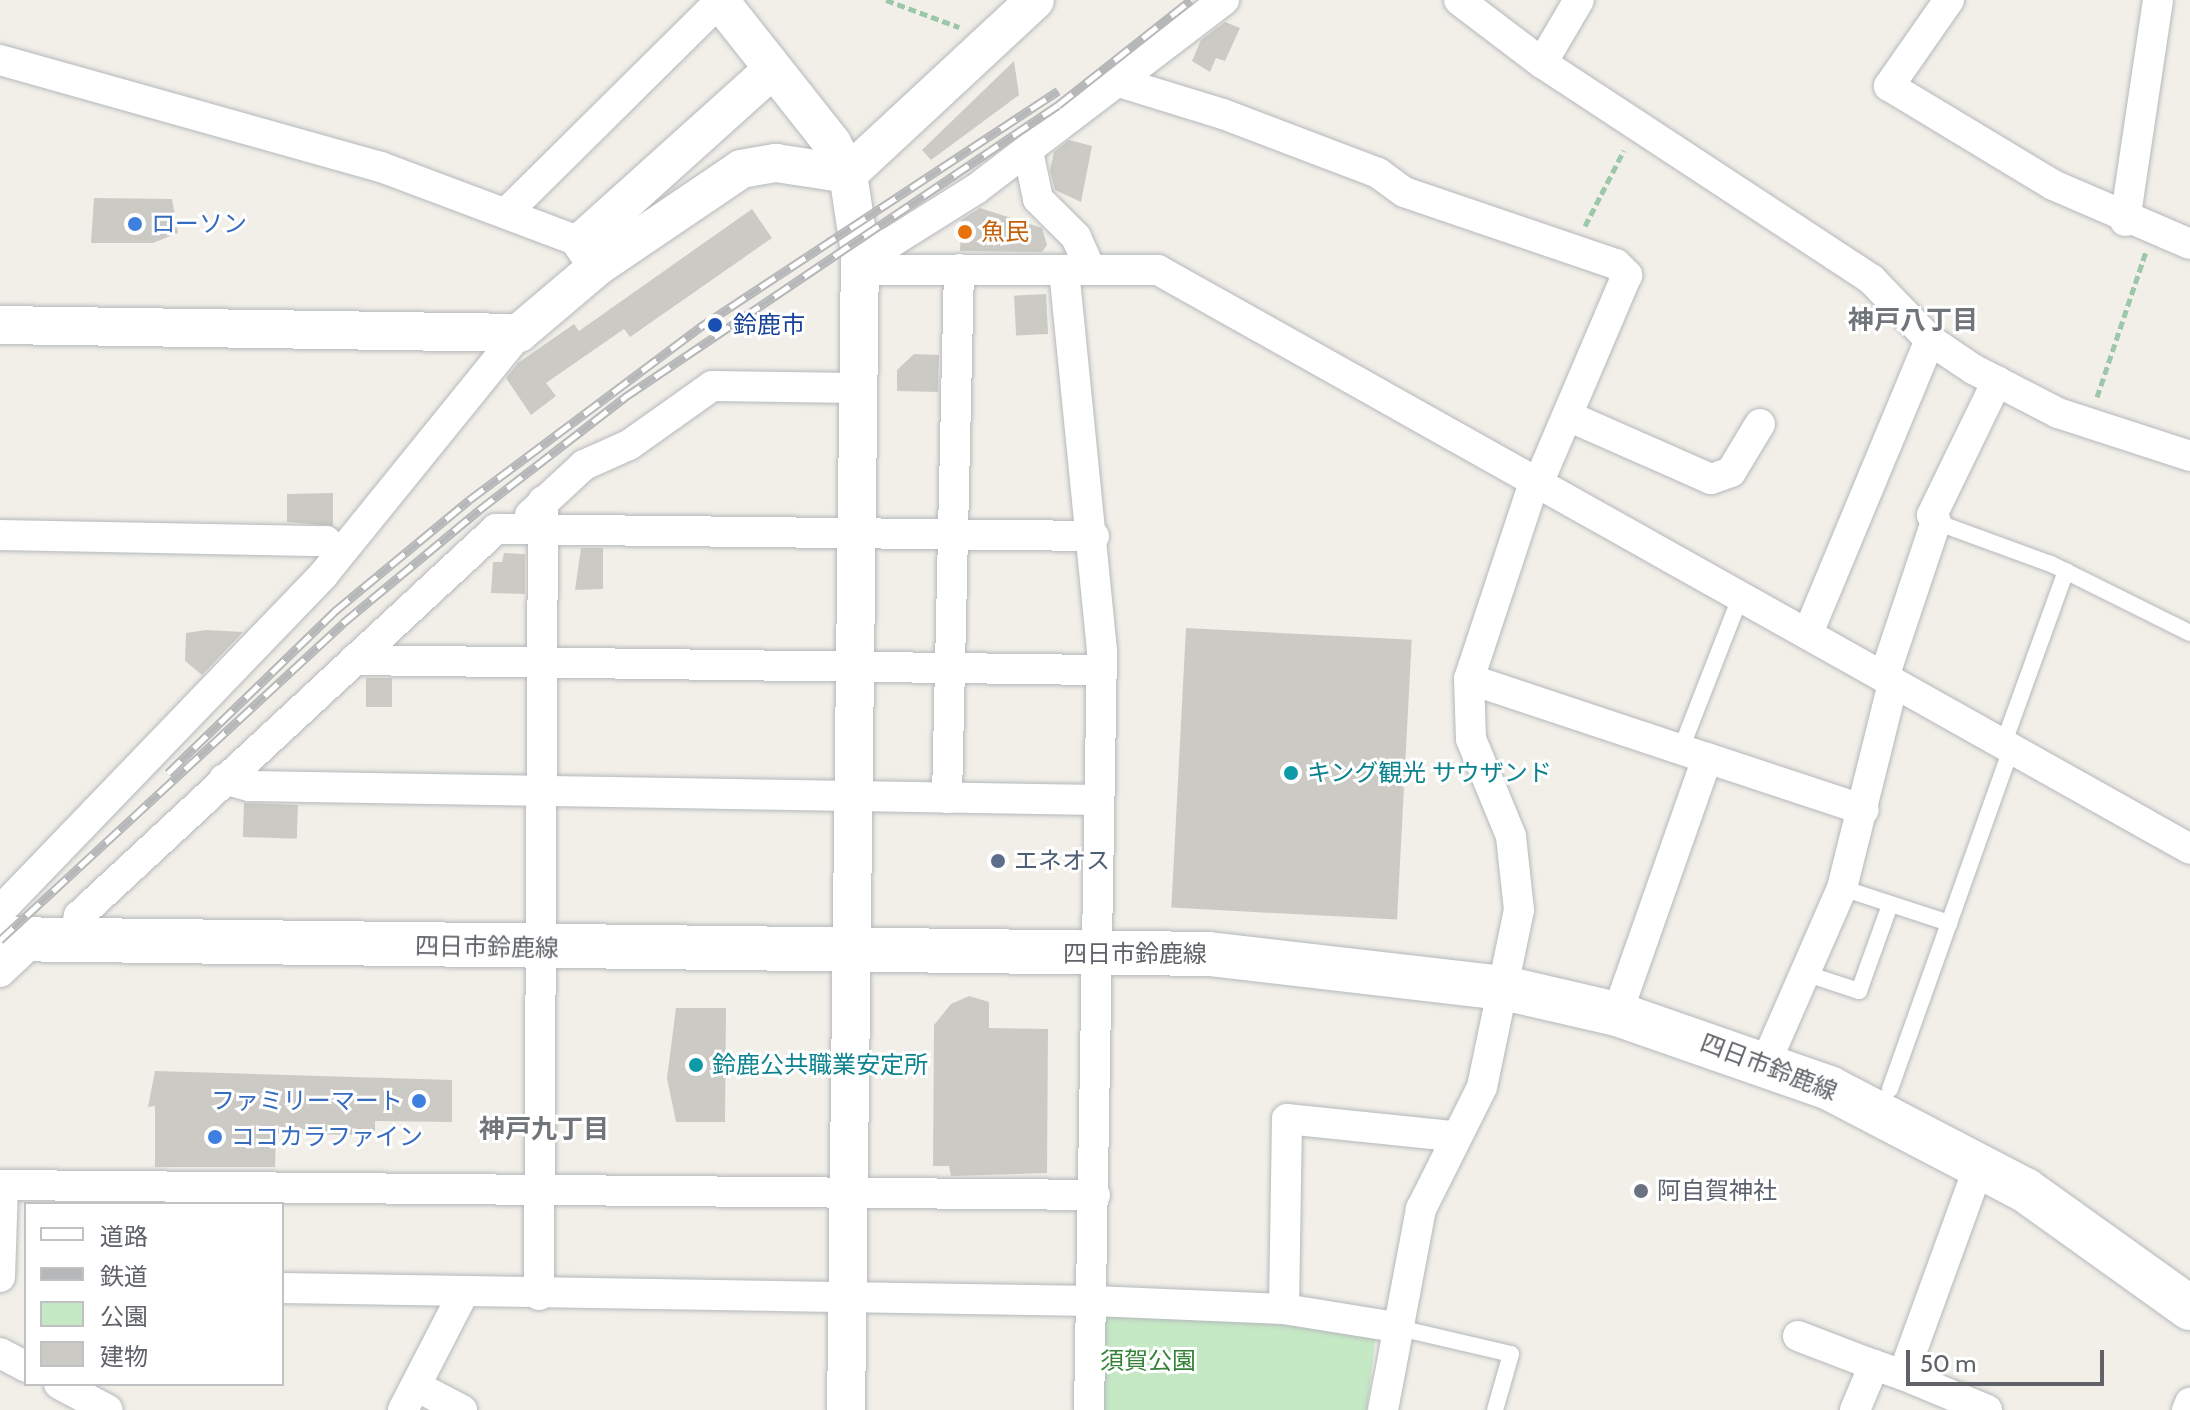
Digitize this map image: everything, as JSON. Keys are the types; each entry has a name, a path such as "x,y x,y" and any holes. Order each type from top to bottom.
{"main road":[{"name":"四日市鈴鹿線","path":"36,939 537,949 1264,957 1504,988 1617,1014 1766,1062 2025,1190 2190,1308"}],"street":[{"path":"507,212 720,0 848,174 860,261 846,1410"},
{"path":"848,174 1035,0"},
{"path":"860,261 1028,151 1122,83 1224,0"},
{"path":"1459,0 1542,63 1871,279 1930,340 1997,381 2088,423 2190,456"},
{"path":"1542,63 1579,0"},
{"path":"1949,0 1889,86 2139,226 2190,244"},
{"path":"2139,226 2158,0"},
{"path":"0,60 381,167 507,212 590,254"},
{"path":"0,911 260,643 519,333 590,254 773,69"},
{"path":"1122,83 1364,167 1404,192 1575,245 1627,275 1568,416 1537,480 1469,679 1471,739 1520,875 1504,988 1482,1087 1451,1136 1421,1209 1395,1327 1383,1410"},
{"path":"1028,151 1038,199 1076,237 1101,670 1094,1301 1089,1410"},
{"path":"590,254 741,169 776,163 848,174"},
{"path":"860,261 959,269 1158,270 2190,849"},
{"path":"947,798 949,534 959,269"},
{"path":"0,325 519,333"},
{"path":"1808,633 1930,340"},
{"path":"1766,1062 1842,888 1864,810 1888,680 1936,522 1932,515 1997,381"},
{"path":"539,1295 537,949 540,659 534,519 584,465 629,445 712,386 857,388"},
{"path":"1568,416 1711,479 1731,472 1760,424"},
{"path":"0,972 36,939 79,916 496,529 534,519 856,534 1094,536"},
{"path":"0,535 326,541 338,552"},
{"path":"354,660 540,659 1101,670"},
{"path":"1469,679 1864,810"},
{"path":"1617,1014 1694,753"},
{"path":"224,779 249,786 1099,800"},
{"path":"1284,1309 1287,1119 1451,1136"},
{"path":"1903,1375 1979,1166"},
{"path":"24,1282 0,1279 1,1185 540,1193 1095,1195"},
{"path":"284,1288 539,1295 1094,1301 1284,1309 1395,1327"},
{"path":"462,1410 409,1398 464,1292"},
{"path":"1798,1336 1987,1410"},
{"path":"0,1353 24,1366"},
{"path":"1855,1410 1874,1365"},
{"path":"63,1386 108,1410"},
{"path":"2187,1410 2190,1403"}],"lane":[{"path":"1936,522 2066,571 2190,633"},
{"path":"1890,1089 1949,923 2066,571"},
{"path":"1694,753 1741,595"},
{"path":"1842,888 1949,923"},
{"path":"1807,974 1859,991 1890,905"},
{"path":"1395,1327 1511,1354 1495,1410"}],"path":[{"path":"886,0 967,30"},
{"path":"1575,245 1638,124"},
{"path":"2088,423 2139,226"}],"green space":[{"name":"須賀公園","path":"1112,1310 1376,1333 1367,1410 1097,1410 1102,1323"}],"building":[{"path":"1225,22 1240,28 1225,61 1216,58 1210,72 1192,61 1201,40"},
{"path":"1014,61 1019,95 931,160 922,150"},
{"path":"1069,140 1092,146 1081,202 1055,190 1050,170 1054,152"},
{"name":"ローソン","path":"94,198 172,199 178,233 153,243 91,243"},
{"path":"980,208 1042,228 1047,245 1042,252 960,251 961,220"},
{"path":"752,209 772,238 630,337 624,329 546,383 556,396 531,415 506,378 518,363 574,324 579,331"},
{"path":"1046,294 1048,334 1016,336 1014,296"},
{"path":"914,354 939,355 938,392 897,391 897,370"},
{"path":"333,493 333,526 287,522 287,494"},
{"path":"581,548 603,548 603,589 575,590"},
{"path":"504,553 525,554 525,594 491,593 493,562 502,562"},
{"name":"キング観光 サウザンド","path":"1186,628 1412,640 1397,919 1171,908"},
{"path":"206,630 243,632 202,675 185,661 186,633"},
{"path":"366,678 392,678 392,707 366,707"},
{"path":"244,803 298,805 297,839 243,837"},
{"path":"969,996 989,1002 989,1028 1048,1029 1047,1173 951,1176 949,1166 933,1166 934,1025 951,1004"},
{"name":"鈴鹿公共職業安定所","path":"676,1008 726,1008 725,1122 676,1122 667,1078"},
{"path":"155,1071 452,1080 452,1122 375,1121 375,1135 276,1134 275,1167 155,1167 155,1106 148,1107"}],"railway":[{"path":"0,940 343,623 479,510 625,397 1058,105 1191,0"},
{"path":"168,773 335,611 469,500 700,327 1058,91"}],"place":[{"name":"ローソン","path":"135,224"},
{"name":"魚民","path":"965,232"},
{"name":"鈴鹿市","path":"715,325"},
{"name":"キング観光 サウザンド","path":"1291,773"},
{"name":"エネオス","path":"998,861"},
{"name":"鈴鹿公共職業安定所","path":"696,1065"},
{"name":"ファミリーマート","path":"419,1101"},
{"name":"ココカラファイン","path":"215,1137"},
{"name":"阿自賀神社","path":"1641,1191"}],"district":[{"name":"神戸八丁目","path":"1913,321"},
{"name":"神戸九丁目","path":"544,1130"}]}
